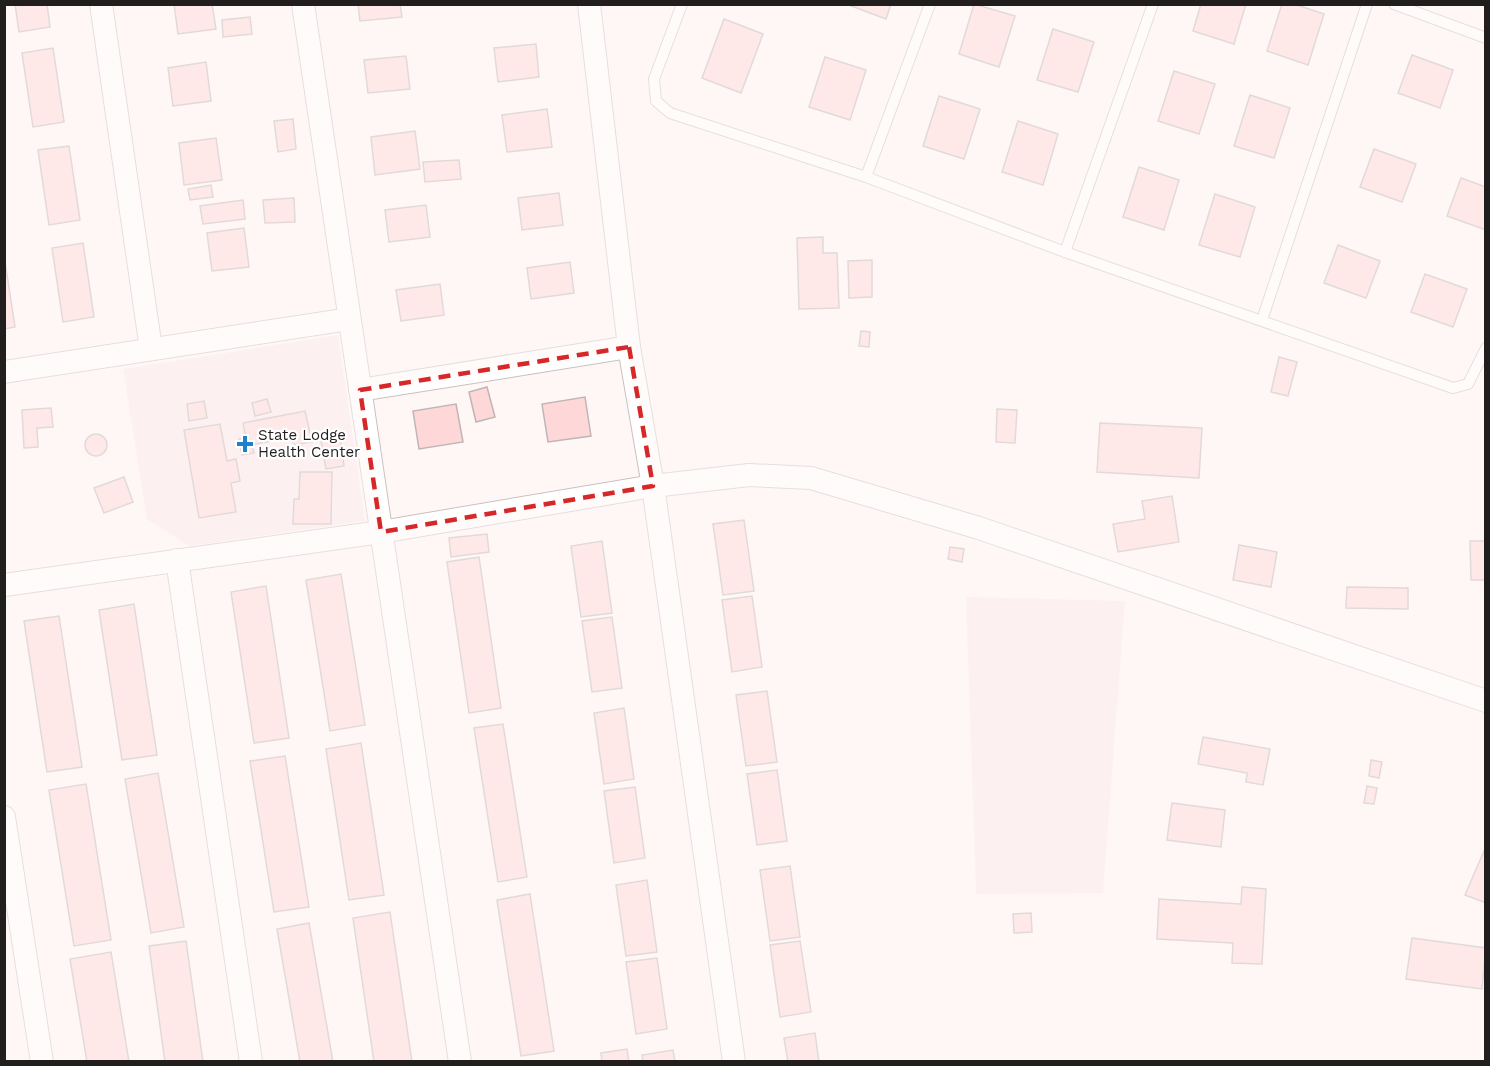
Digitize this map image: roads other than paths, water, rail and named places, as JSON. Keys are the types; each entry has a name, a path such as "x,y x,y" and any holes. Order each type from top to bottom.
{"street":[{"path":"101,4 150,349"},
{"path":"303,4 459,1062"},
{"path":"588,4 629,347 653,486 734,1062"},
{"path":"4,372 349,319"},
{"path":"360,390 629,347"},
{"path":"4,585 381,532 653,486 749,475 811,478 990,532 1485,701"},
{"path":"177,560 251,1062"},
{"path":"4,817 42,1062"}],"lane":[{"path":"682,4 654,79 656,101 670,113 866,177 1065,252 1453,388 1468,384 1485,348"},
{"path":"866,177 930,4"},
{"path":"1065,252 1153,4"},
{"path":"1262,320 1367,4"},
{"path":"1395,4 1485,38"}],"place":[{"name":"State Lodge Health Center","path":"245,444"}]}
